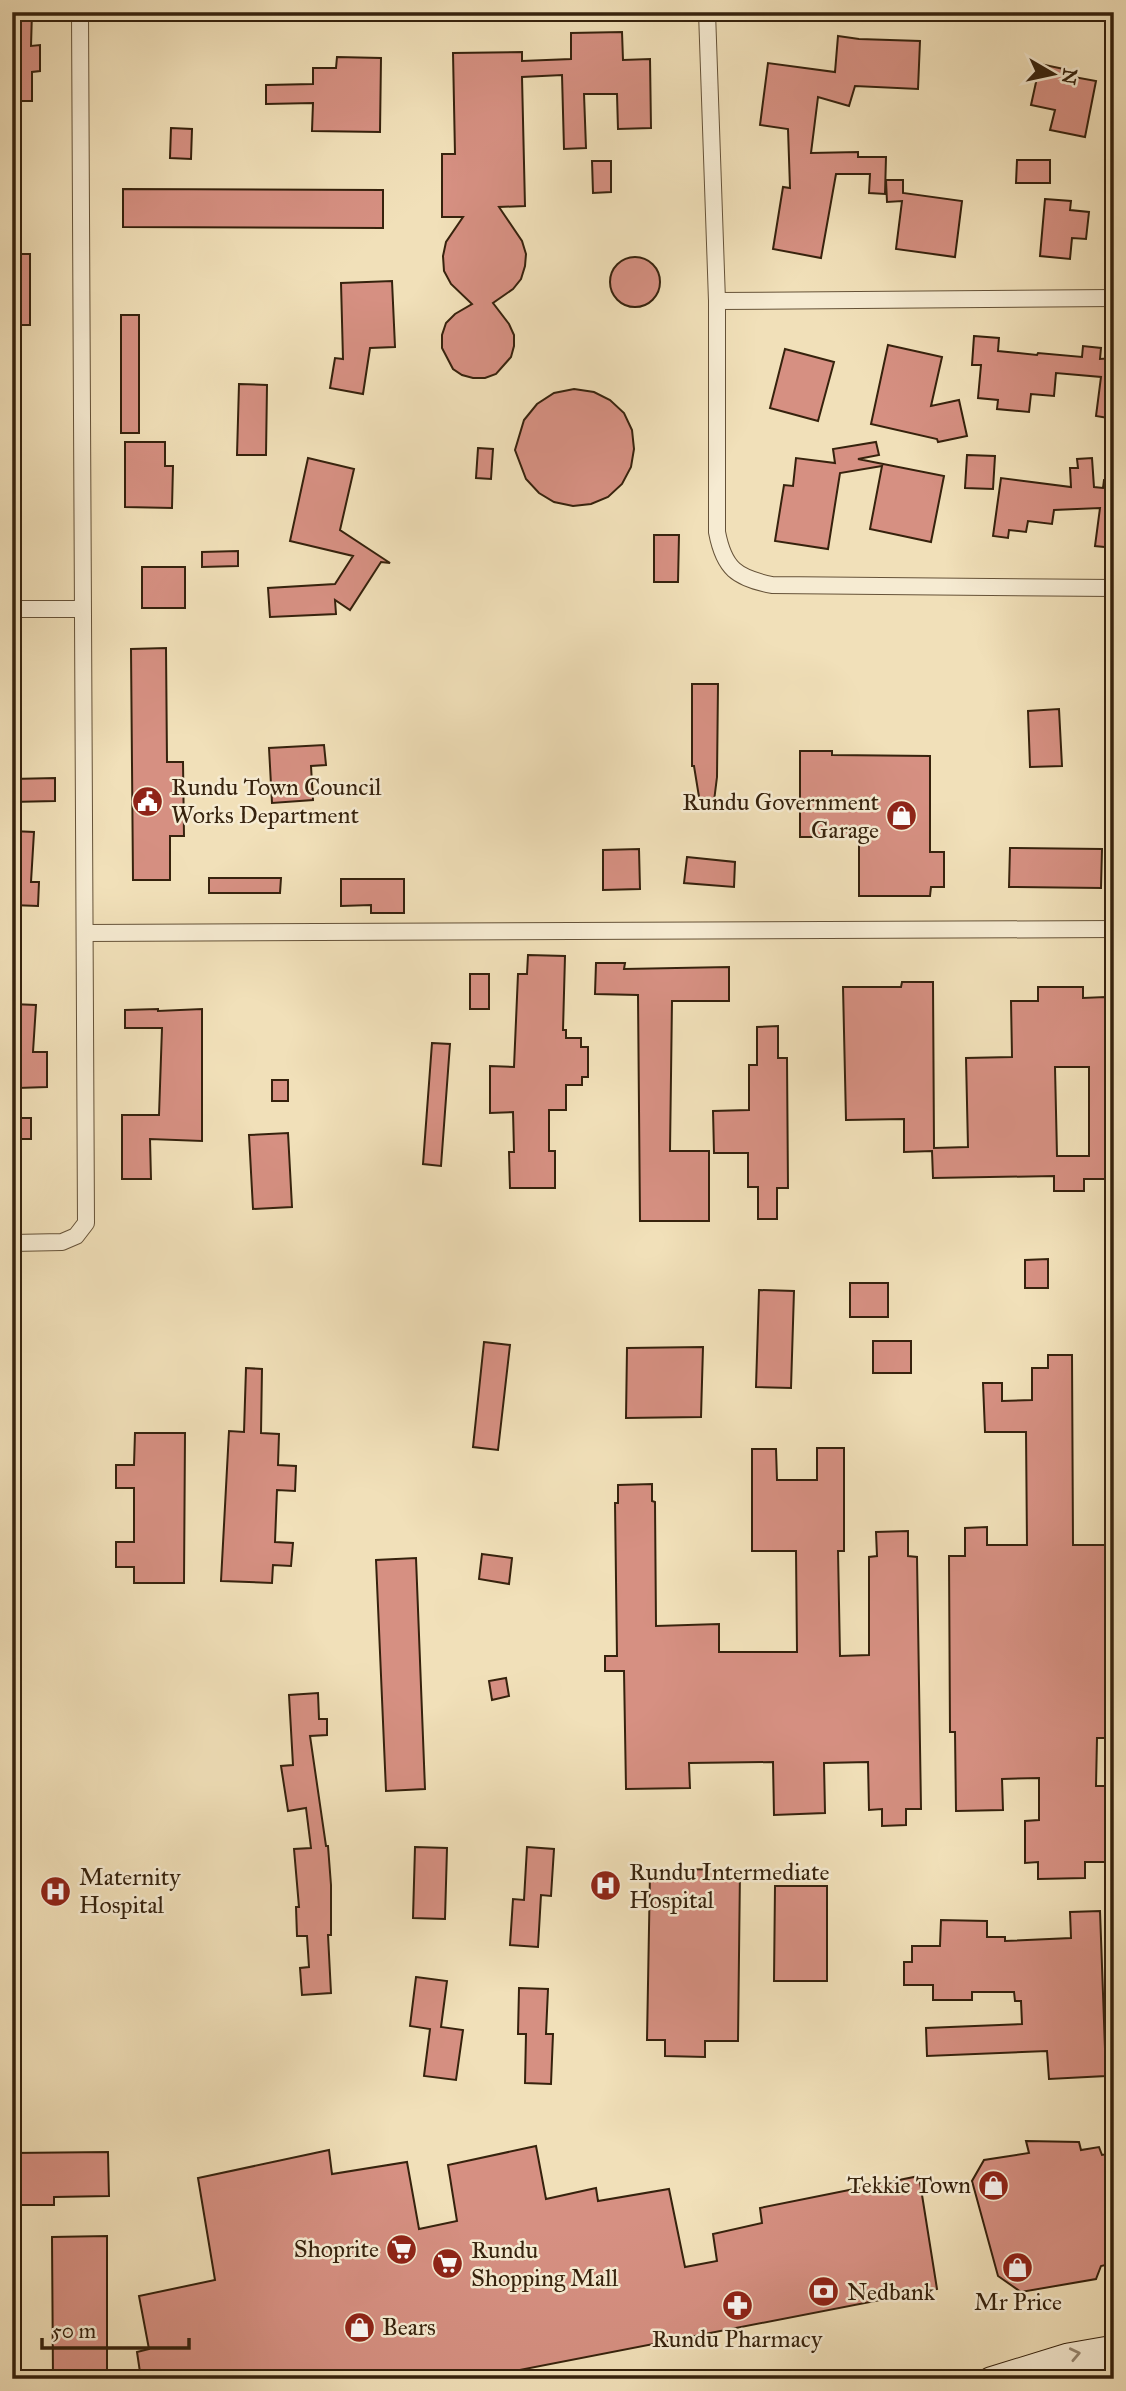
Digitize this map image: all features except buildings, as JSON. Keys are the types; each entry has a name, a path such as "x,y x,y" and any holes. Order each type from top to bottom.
{"main road":[{"path":"990,2379 1068,2355 1114,2347"},
{"path":"1033,2379 1075,2375 1114,2367"}],"street":[{"path":"12,1243 62,1242 76,1236 86,1223 80,12"},
{"path":"706,12 717,301 717,532 721,553 732,569 748,580 772,585 1114,589"},
{"path":"717,301 1114,298"},
{"path":"12,609 83,609"},
{"path":"86,933 1114,929"}],"place":[{"name":"Rundu Town Council Works Department","path":"148,801"},
{"name":"Rundu Government Garage","path":"902,816"},
{"name":"Rundu Intermediate Hospital","path":"606,1886"},
{"name":"Maternity Hospital","path":"56,1891"},
{"name":"Tekkie Town","path":"994,2185"},
{"name":"Shoprite","path":"402,2249"},
{"name":"Rundu Shopping Mall","path":"448,2264"},
{"name":"Mr Price","path":"1018,2268"},
{"name":"Nedbank","path":"824,2292"},
{"name":"Rundu Pharmacy","path":"737,2305"},
{"name":"Bears","path":"359,2327"}]}
